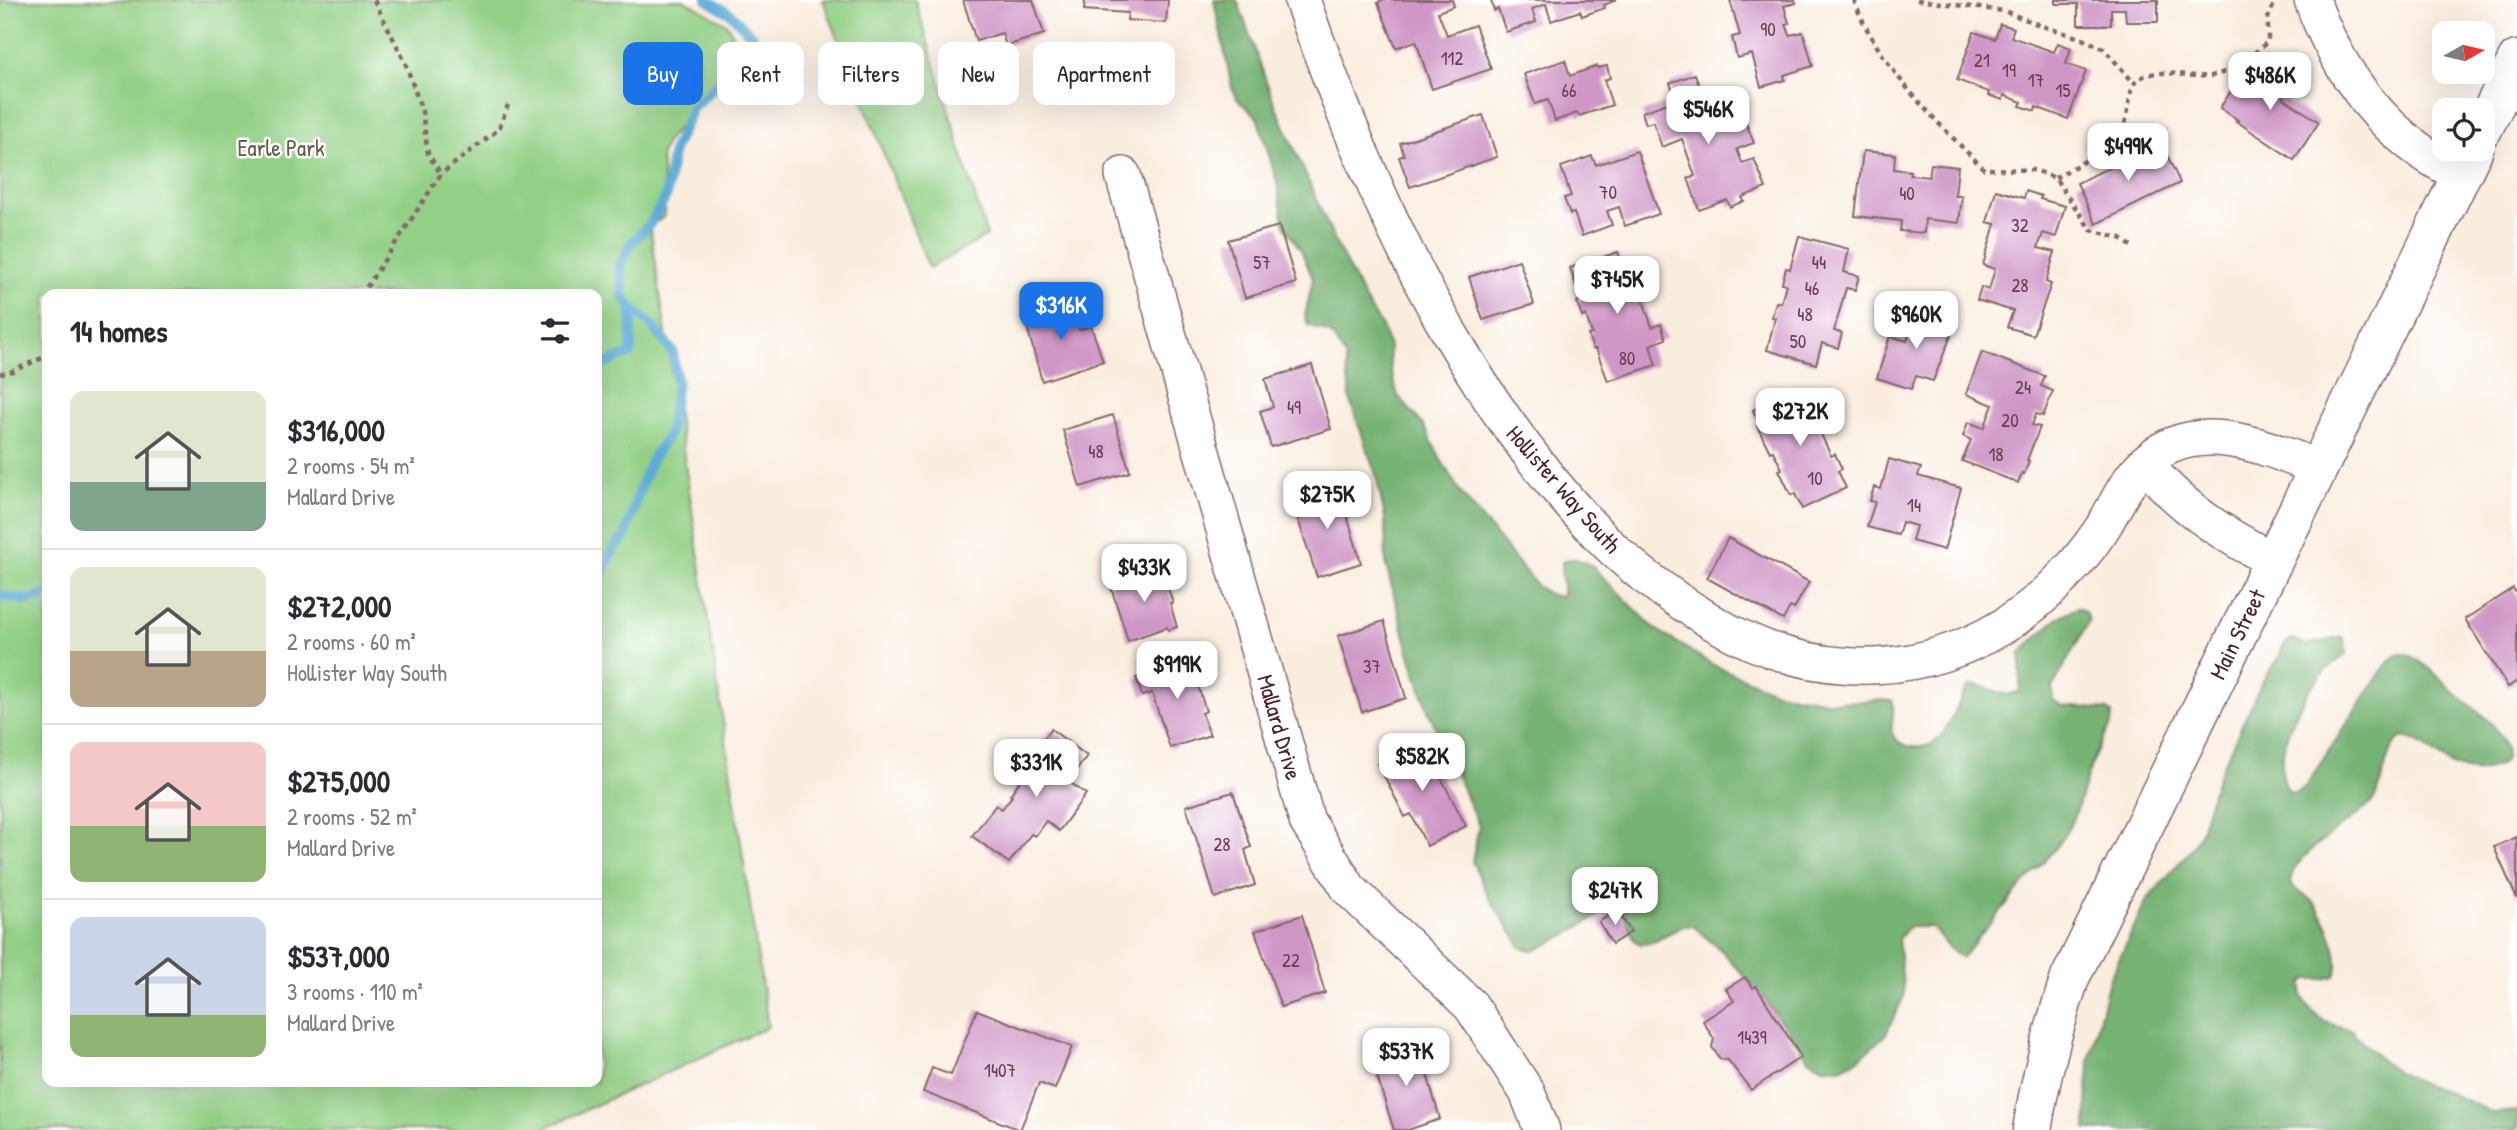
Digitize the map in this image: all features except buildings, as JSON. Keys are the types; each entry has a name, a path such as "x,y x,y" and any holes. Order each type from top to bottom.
{"main road":[{"path":"2495,105 2517,60"},
{"name":"Main Street","path":"2032,1130 2039,1081 2070,978 2468,162"}],"street":[{"name":"Hollister Way South","path":"1302,0 1351,129 1421,281 1464,358 1505,420 1549,478 1598,534 1656,585 1727,631 1778,653 1823,664 1886,666 1921,660 1956,650 1990,634 2020,616 2047,593 2087,549 2127,485 2145,463 2173,443 2216,438 2258,444 2318,468"},
{"path":"2312,0 2322,28 2340,62 2361,93 2387,123 2417,149 2468,162"},
{"name":"Mallard Drive","path":"1123,175 1307,821 1349,889 1471,1006 1527,1091 1542,1130"},
{"path":"2145,463 2175,496 2221,531 2274,560"}],"path":[{"path":"374,0 405,62 422,111 428,154 441,174"},
{"path":"1854,0 1864,28 1895,73 1984,169 2035,170 2054,178 2091,230 2121,238 2131,246"},
{"path":"1917,0 2004,11 2080,38 2103,48 2134,83"},
{"path":"2054,178 2108,145 2125,125 2134,83 2142,77 2166,74 2206,77 2216,75 2254,54 2268,41 2268,18 2276,0"},
{"path":"364,289 441,174 499,129 509,105"},
{"path":"0,374 42,358"}],"green space":[{"name":"Earle Park","path":"0,0 684,0 727,24 737,42 717,42 717,91 703,101 703,42 623,42 623,105 697,105 666,142 661,155 665,210 663,218 650,225 768,1027 541,1130 0,1130"},
{"path":"823,0 915,0 938,75 938,105 947,105 987,236 929,268 865,105 924,105 924,42 840,42"},
{"path":"1214,0 1237,0 1273,100 1335,242 1382,327 1389,347 1390,368 1398,396 1424,426 1460,492 1542,590 1563,596 1563,561 1582,561 1593,567 1654,628 1713,665 1776,692 1833,702 1892,700 1893,735 1908,746 1921,747 1932,744 1940,737 1969,686 1977,685 2008,695 2020,691 2021,653 2065,614 2080,608 2086,613 2089,621 2052,688 2053,700 2063,706 2108,710 2112,714 2111,724 2093,759 2074,818 2056,848 1962,958 1950,949 1932,927 1909,927 1898,938 1904,996 1886,1034 1859,1059 1840,1068 1823,1067 1808,1058 1762,996 1723,952 1693,926 1683,926 1650,943 1641,944 1635,941 1624,914 1613,910 1534,951 1521,947 1488,896 1472,861 1479,826 1427,708 1409,652 1386,565 1385,518 1376,475 1351,403 1345,356 1330,333 1308,325 1305,316 1313,279 1301,250 1285,227 1276,178 1257,117 1237,99 1232,88"},
{"path":"2343,637 2347,652 2314,684 2289,730 2282,763 2283,779 2289,792 2295,793 2305,787 2381,672 2392,659 2401,654 2422,663 2491,723 2504,742 2506,752 2500,764 2493,768 2473,771 2461,769 2412,739 2402,737 2395,744 2374,799 2310,851 2293,871 2292,884 2318,909 2332,937 2337,959 2335,976 2307,979 2303,983 2302,996 2311,1010 2325,1022 2351,1030 2384,1063 2417,1082 2445,1091 2494,1113 2517,1111 2517,1130 2086,1130 2089,1062 2109,980 2147,900 2192,848 2200,834 2215,783 2262,682 2279,658 2283,646 2293,639 2305,645"}],"waterway":[{"path":"602,573 614,548 625,536 653,457 669,434 677,383 673,352 651,325 632,309 623,295 620,266 630,244 650,224 666,197 673,150 693,107 748,56 753,37 731,14 707,0"},
{"path":"602,365 631,353 632,309"},
{"path":"0,596 29,600 42,596"}]}
